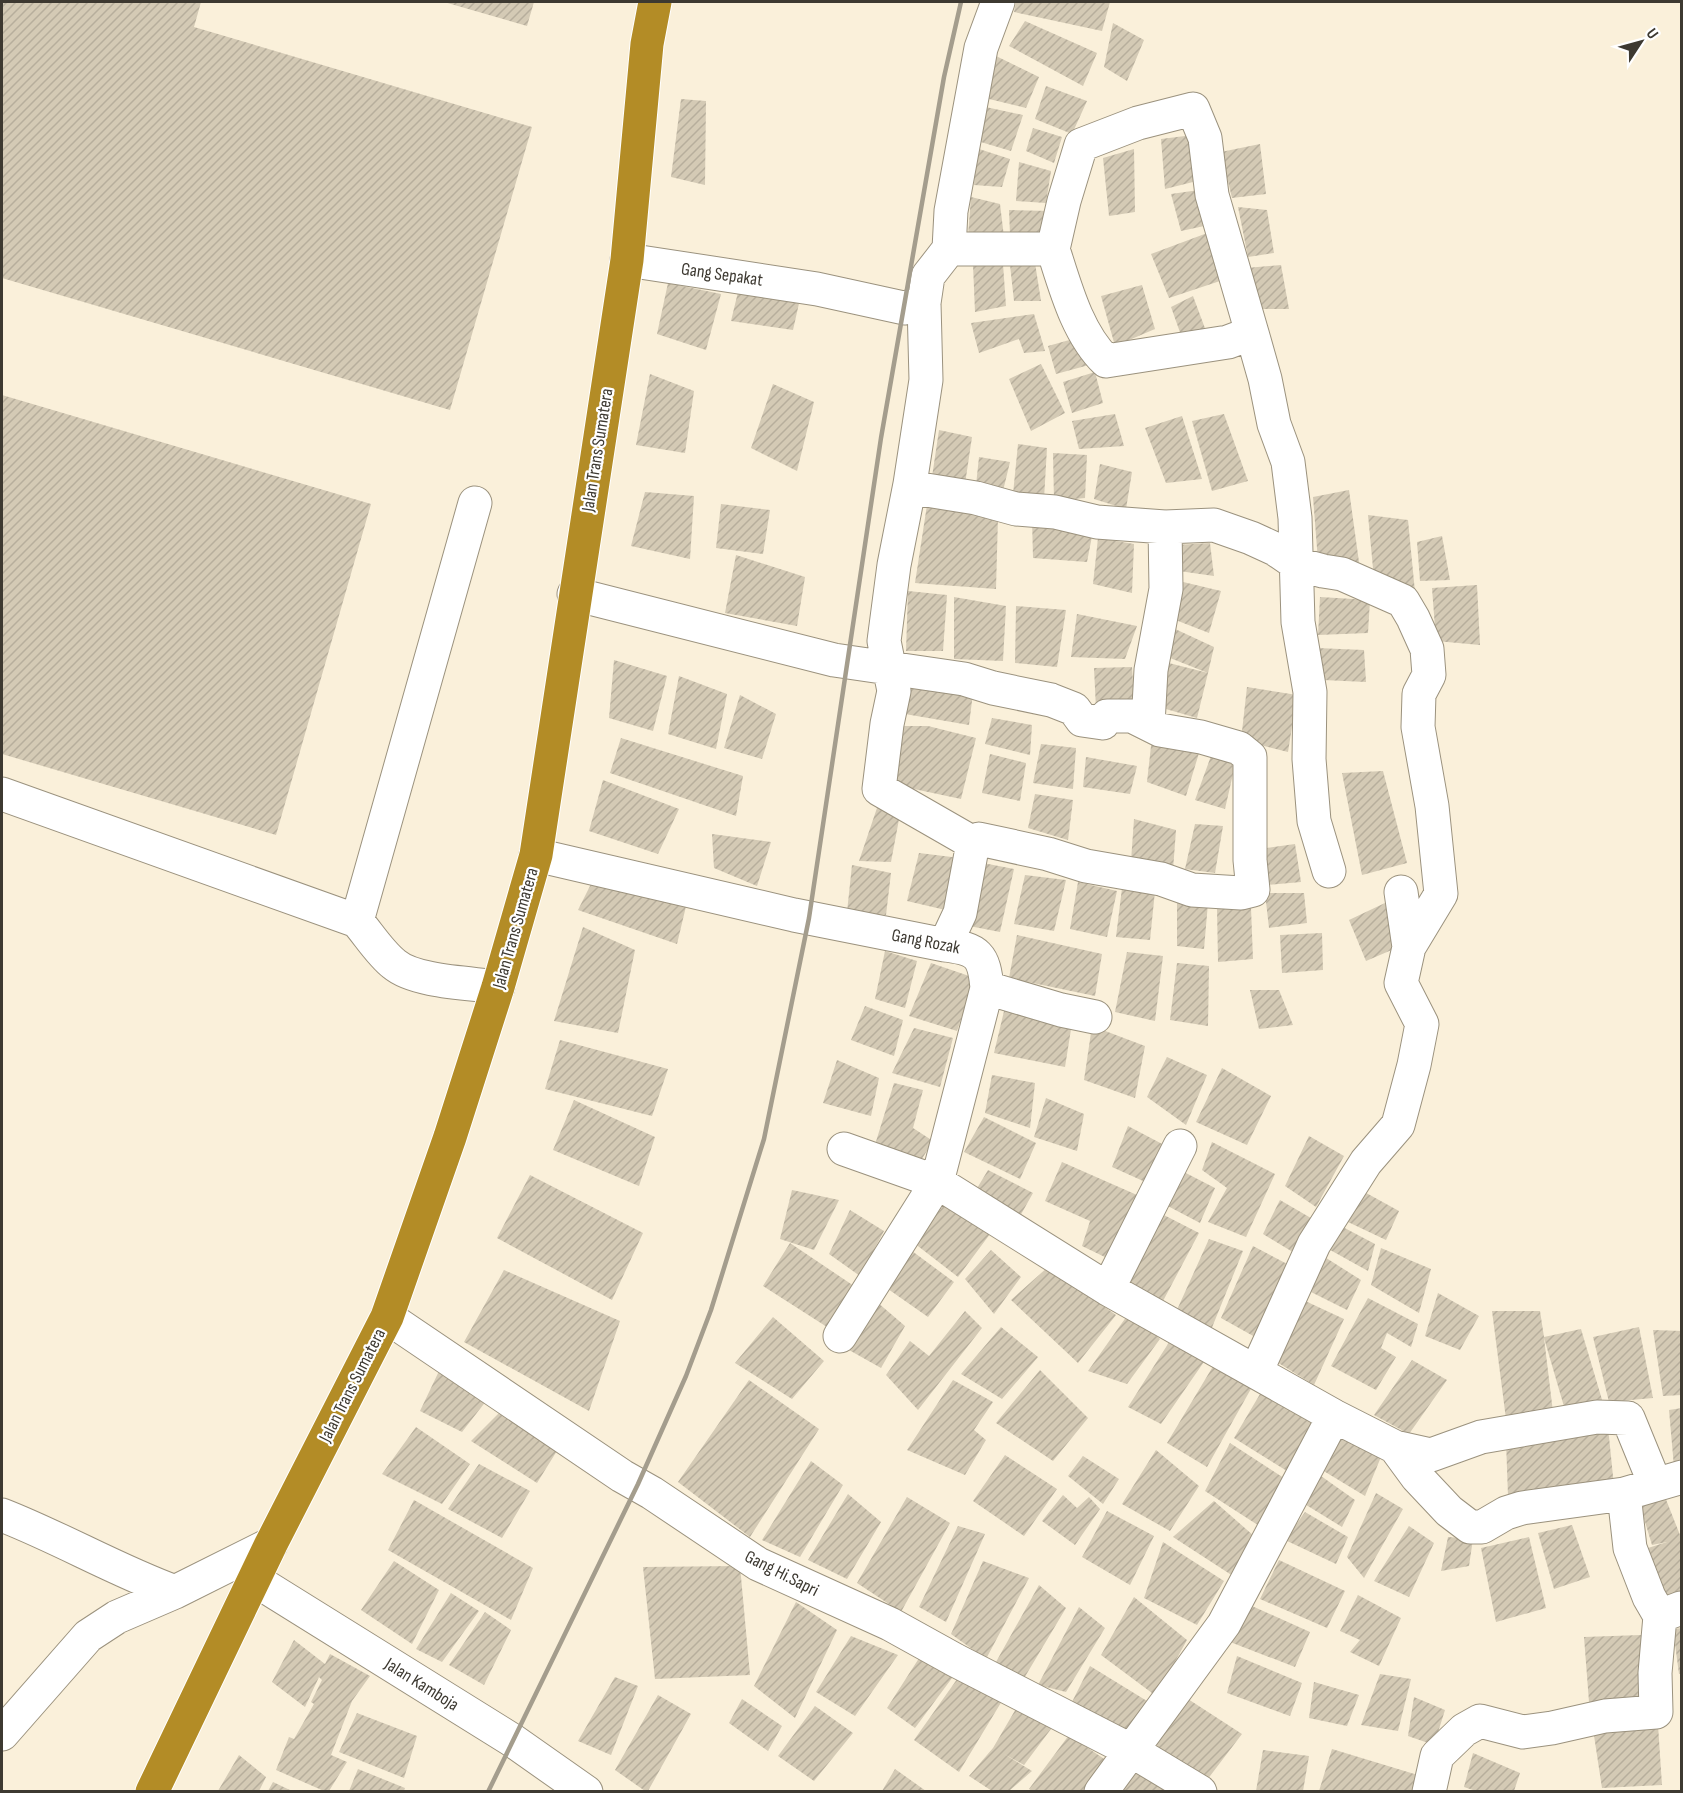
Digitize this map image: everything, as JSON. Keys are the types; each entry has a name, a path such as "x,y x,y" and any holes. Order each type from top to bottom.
{"highway":[{"name":"Jalan Trans Sumatera","path":"152,1791 271,1544 387,1317 450,1137 498,987 536,855 574,594 627,260 647,44 655,2"}],"street":[{"path":"973,843 879,789 886,724 894,691 884,641 885,630 895,555 910,484 926,380 924,303 928,276 949,249 951,211 981,48 998,2"},
{"path":"1252,333 1228,342 1106,361 1096,352 1065,286 1053,249 1064,201 1081,145 1138,123 1193,109 1204,138 1212,195 1252,333 1265,380 1274,424 1288,462 1295,518 1298,622 1310,692 1309,759 1314,821 1329,871"},
{"path":"949,249 1053,249"},
{"name":"Gang Sepakat","path":"627,260 817,289 904,308 924,303"},
{"path":"910,484 914,488 976,498 1016,508 1055,512 1097,522 1165,528 1214,525 1275,549 1297,564 1342,574 1403,601 1427,649 1429,675 1419,694 1418,727 1432,806 1441,894 1409,948 1401,983 1422,1023 1414,1065 1398,1125 1366,1162 1314,1244 1256,1372"},
{"path":"357,921 475,503"},
{"path":"1148,724 1151,670 1166,589 1165,528"},
{"path":"574,594 834,660 964,679 993,688 1051,700 1074,709 1082,720 1103,723 1107,716 1132,716 1160,730 1201,737 1239,748 1250,757 1250,860 1253,890 1241,893 1192,890 1161,879 1086,866 1048,854 979,839 973,843 960,913 945,945"},
{"path":"2,794 357,921 393,964 405,972 418,976 498,987"},
{"name":"Gang Rozak","path":"536,855 794,915 965,947 985,968 987,988"},
{"path":"1401,892 1409,948"},
{"path":"840,1336 937,1182 987,988 1060,1010 1095,1017"},
{"path":"1108,1289 1180,1146"},
{"path":"844,1149 937,1182 1108,1289 1334,1416 1395,1447 1431,1455 1481,1437 1597,1417 1628,1418 1668,1480 1624,1494 1522,1508 1506,1513 1482,1527 1470,1527 1449,1511 1417,1477 1395,1447"},
{"name":"Gang Hi.Sapri","path":"387,1317 622,1476 652,1493 758,1564 890,1624 1132,1751 1200,1791"},
{"path":"1101,1791 1224,1624 1334,1416"},
{"path":"1430,1791 1437,1756 1464,1730 1480,1720 1523,1732 1605,1716 1669,1712 1654,1673 1671,1612 1649,1597 1630,1548 1624,1494"},
{"path":"2,1515 32,1527 134,1577 175,1592"},
{"path":"2,1734 88,1636 117,1617 175,1592 271,1544"},
{"name":"Jalan Kamboja","path":"255,1580 512,1740 568,1787"}],"building":[{"path":"2,2 201,2 194,27 532,127 450,410 2,278"},
{"path":"444,2 534,2 527,26"},
{"path":"1016,2 1110,2 1102,31 1014,12"},
{"path":"1025,21 1097,53 1083,86 1009,46"},
{"path":"1113,23 1144,40 1127,81 1104,67"},
{"path":"996,56 1039,77 1026,108 985,98"},
{"path":"1046,86 1087,101 1072,134 1035,119"},
{"path":"681,99 706,101 705,185 671,177"},
{"path":"981,106 1023,115 1011,151 974,140"},
{"path":"1033,128 1062,137 1054,163 1026,151"},
{"path":"1193,135 1201,180 1165,189 1161,139"},
{"path":"1260,144 1266,194 1232,198 1221,152"},
{"path":"976,148 1010,159 1002,187 974,185"},
{"path":"1134,149 1135,212 1109,216 1103,158"},
{"path":"1019,162 1051,171 1046,203 1016,201"},
{"path":"1206,189 1209,225 1181,231 1171,194"},
{"path":"971,197 1000,204 1004,237 968,236"},
{"path":"1238,207 1267,210 1274,253 1248,257"},
{"path":"1009,210 1050,211 1048,236 1010,235"},
{"path":"1210,232 1226,279 1169,298 1151,254"},
{"path":"1035,263 1041,301 1014,301 1010,265"},
{"path":"1003,264 1006,306 975,312 973,265"},
{"path":"1281,265 1289,309 1262,309 1246,268"},
{"path":"668,283 721,294 706,350 657,334"},
{"path":"1142,285 1155,329 1115,346 1101,296"},
{"path":"738,292 800,299 793,330 731,321"},
{"path":"1193,296 1206,331 1182,338 1171,307"},
{"path":"1034,314 1045,351 1024,353 1019,339 979,353 971,323"},
{"path":"1073,339 1089,365 1056,374 1048,346"},
{"path":"1041,364 1065,413 1031,431 1009,379"},
{"path":"1095,372 1103,403 1072,413 1063,382"},
{"path":"650,374 694,391 685,453 636,445"},
{"path":"773,384 814,402 797,471 751,448"},
{"path":"2,395 371,504 276,835 2,754"},
{"path":"1115,414 1124,446 1079,449 1072,421"},
{"path":"1224,414 1248,481 1212,491 1192,421"},
{"path":"1182,416 1202,479 1166,483 1145,428"},
{"path":"939,430 972,437 965,484 932,477"},
{"path":"1018,444 1047,448 1044,499 1013,494"},
{"path":"1053,453 1087,455 1085,498 1054,501"},
{"path":"979,457 1010,462 1003,491 976,485"},
{"path":"1100,464 1132,472 1126,509 1094,499"},
{"path":"1349,490 1359,562 1318,561 1313,497"},
{"path":"645,492 694,496 690,559 631,546"},
{"path":"721,504 770,510 763,554 716,548"},
{"path":"927,505 998,517 996,589 915,583"},
{"path":"1368,515 1408,520 1415,592 1374,579"},
{"path":"1032,519 1093,531 1087,562 1033,558"},
{"path":"1442,536 1450,580 1420,581 1417,542"},
{"path":"1098,538 1134,544 1132,593 1093,584"},
{"path":"1210,543 1214,576 1179,571 1176,545"},
{"path":"736,555 805,577 797,626 725,613"},
{"path":"1179,581 1221,591 1209,633 1173,619"},
{"path":"1477,585 1480,645 1436,641 1432,588"},
{"path":"908,591 947,595 943,651 906,651"},
{"path":"954,597 1006,606 1003,661 954,659"},
{"path":"1320,597 1370,600 1368,633 1318,635"},
{"path":"1016,606 1066,610 1057,667 1015,663"},
{"path":"1077,614 1137,626 1125,659 1071,657"},
{"path":"1173,628 1214,647 1208,673 1165,656"},
{"path":"1317,648 1364,650 1366,682 1323,680"},
{"path":"614,660 667,676 653,731 609,718"},
{"path":"1165,662 1208,673 1197,718 1159,707"},
{"path":"1132,667 1135,709 1096,709 1094,668"},
{"path":"679,676 727,694 716,749 668,734"},
{"path":"910,682 973,693 969,725 905,714"},
{"path":"1247,687 1297,695 1288,752 1241,740"},
{"path":"740,695 776,714 762,759 724,748"},
{"path":"992,718 1032,725 1030,755 985,744"},
{"path":"898,726 928,726 976,738 961,799 914,789 913,794 887,780"},
{"path":"1152,737 1199,753 1186,796 1147,782"},
{"path":"621,738 743,776 736,816 610,773"},
{"path":"1041,744 1076,748 1073,789 1033,783"},
{"path":"990,754 1026,763 1020,801 982,793"},
{"path":"1211,756 1235,765 1225,809 1195,800"},
{"path":"1086,757 1137,766 1130,794 1083,787"},
{"path":"1383,771 1407,863 1362,875 1342,773"},
{"path":"603,780 679,809 658,854 589,831"},
{"path":"1035,794 1073,800 1068,840 1028,828"},
{"path":"878,805 900,814 891,862 859,861"},
{"path":"1134,819 1176,830 1173,870 1131,861"},
{"path":"1195,824 1223,826 1215,873 1185,869"},
{"path":"712,834 771,842 757,886 714,868"},
{"path":"1295,844 1301,882 1266,885 1260,849"},
{"path":"919,853 960,858 954,912 907,901"},
{"path":"978,862 1014,869 1000,932 964,925"},
{"path":"852,865 891,873 886,915 847,912"},
{"path":"1025,875 1066,880 1054,931 1014,924"},
{"path":"592,882 688,898 677,944 578,910"},
{"path":"1078,882 1117,891 1107,937 1070,929"},
{"path":"1122,888 1155,891 1150,940 1116,937"},
{"path":"1265,893 1304,893 1307,923 1269,928"},
{"path":"1177,899 1208,903 1204,949 1177,946"},
{"path":"1385,903 1401,946 1366,961 1349,920"},
{"path":"1217,908 1251,908 1253,959 1218,962"},
{"path":"583,927 635,950 618,1033 554,1021"},
{"path":"1322,933 1323,970 1282,973 1280,935"},
{"path":"1017,935 1102,954 1095,996 1009,978"},
{"path":"885,951 917,961 905,1008 875,999"},
{"path":"1127,952 1163,956 1155,1021 1115,1012"},
{"path":"931,963 975,978 957,1031 909,1016"},
{"path":"1177,963 1209,966 1208,1026 1170,1020"},
{"path":"1250,990 1279,990 1293,1025 1259,1029"},
{"path":"865,1006 903,1020 894,1056 851,1040"},
{"path":"1005,1007 1072,1023 1065,1067 994,1053"},
{"path":"1092,1026 1145,1046 1135,1098 1084,1080"},
{"path":"914,1028 953,1038 940,1087 892,1073"},
{"path":"560,1040 668,1069 652,1116 545,1089"},
{"path":"1167,1057 1207,1075 1186,1125 1147,1097"},
{"path":"837,1060 879,1078 871,1116 823,1103"},
{"path":"1222,1068 1271,1096 1247,1145 1196,1122"},
{"path":"992,1075 1035,1083 1030,1128 985,1113"},
{"path":"894,1083 923,1090 913,1128 933,1141 920,1162 874,1148"},
{"path":"1046,1098 1084,1114 1077,1151 1034,1137"},
{"path":"574,1100 655,1137 639,1186 553,1150"},
{"path":"984,1117 1036,1143 1020,1179 964,1152"},
{"path":"1128,1126 1166,1146 1152,1185 1112,1167"},
{"path":"1309,1136 1344,1156 1316,1207 1285,1186"},
{"path":"1212,1142 1275,1174 1246,1237 1208,1222 1227,1188 1202,1170"},
{"path":"1062,1162 1137,1195 1109,1259 1082,1246 1090,1221 1045,1201"},
{"path":"988,1170 1033,1193 1019,1218 976,1190"},
{"path":"1182,1171 1215,1188 1200,1223 1164,1204"},
{"path":"530,1175 643,1233 612,1300 497,1238"},
{"path":"1359,1189 1399,1211 1386,1240 1348,1222"},
{"path":"792,1190 839,1200 814,1250 780,1239"},
{"path":"1280,1200 1316,1221 1296,1254 1263,1234"},
{"path":"947,1201 993,1230 958,1277 914,1243"},
{"path":"850,1210 884,1231 860,1276 829,1254"},
{"path":"1158,1212 1199,1233 1163,1301 1125,1283"},
{"path":"1339,1225 1375,1244 1368,1271 1323,1246"},
{"path":"1209,1239 1243,1251 1211,1330 1176,1312"},
{"path":"790,1243 854,1286 827,1327 763,1286"},
{"path":"1253,1246 1291,1266 1255,1337 1221,1318"},
{"path":"1381,1248 1431,1269 1419,1313 1371,1285"},
{"path":"991,1250 1021,1277 994,1314 965,1279"},
{"path":"912,1251 954,1282 928,1317 888,1289"},
{"path":"1323,1256 1361,1280 1347,1310 1307,1290"},
{"path":"1048,1267 1116,1315 1078,1363 1011,1300"},
{"path":"504,1270 620,1321 589,1411 464,1342"},
{"path":"1438,1293 1479,1316 1460,1350 1425,1336"},
{"path":"1368,1298 1418,1324 1411,1347 1387,1333 1381,1348 1396,1357 1376,1390 1331,1366"},
{"path":"1301,1299 1344,1319 1314,1385 1272,1359"},
{"path":"877,1302 905,1326 881,1368 849,1350"},
{"path":"965,1311 982,1328 918,1410 886,1375 910,1341 929,1356"},
{"path":"1492,1311 1540,1311 1544,1337 1581,1329 1603,1403 1565,1410 1544,1338 1553,1412 1506,1419"},
{"path":"1129,1313 1160,1339 1127,1384 1088,1371"},
{"path":"773,1317 824,1361 792,1399 735,1363"},
{"path":"1001,1327 1038,1357 1002,1399 961,1374"},
{"path":"1639,1327 1653,1398 1609,1402 1593,1337"},
{"path":"1653,1330 1682,1331 1682,1395 1663,1396"},
{"path":"1173,1336 1208,1356 1161,1424 1128,1407"},
{"path":"1412,1360 1447,1380 1409,1434 1374,1415"},
{"path":"1215,1363 1252,1387 1207,1467 1167,1443"},
{"path":"440,1369 490,1396 462,1432 420,1411"},
{"path":"1040,1370 1088,1418 1053,1461 996,1423"},
{"path":"749,1380 819,1429 750,1537 678,1482"},
{"path":"953,1380 993,1402 974,1430 986,1440 965,1475 907,1450"},
{"path":"1263,1389 1318,1422 1287,1471 1234,1438"},
{"path":"504,1408 560,1446 537,1483 471,1441"},
{"path":"1682,1408 1682,1466 1674,1467 1669,1410"},
{"path":"416,1427 470,1464 442,1504 382,1474"},
{"path":"1608,1427 1614,1486 1508,1496 1506,1441"},
{"path":"1344,1428 1383,1452 1365,1496 1322,1470"},
{"path":"1230,1443 1287,1480 1264,1529 1205,1491"},
{"path":"1156,1450 1199,1486 1170,1531 1122,1504"},
{"path":"1005,1455 1057,1489 1024,1536 973,1501"},
{"path":"1083,1456 1119,1479 1103,1504 1068,1476"},
{"path":"811,1461 843,1485 800,1557 762,1540"},
{"path":"479,1464 530,1491 502,1538 448,1509"},
{"path":"1321,1476 1355,1500 1342,1527 1303,1503"},
{"path":"1376,1493 1403,1509 1364,1578 1347,1557"},
{"path":"848,1494 881,1522 847,1579 808,1560"},
{"path":"1063,1495 1077,1508 1089,1497 1100,1509 1075,1545 1042,1521"},
{"path":"907,1497 950,1523 901,1612 857,1583"},
{"path":"1665,1497 1682,1540 1682,1598 1667,1604 1648,1548 1667,1542 1652,1545 1639,1502"},
{"path":"414,1500 533,1568 511,1620 388,1550"},
{"path":"1214,1501 1254,1536 1233,1576 1173,1537"},
{"path":"1107,1511 1154,1536 1130,1585 1082,1557"},
{"path":"1305,1512 1348,1537 1336,1564 1285,1540"},
{"path":"1572,1525 1590,1577 1554,1589 1538,1533"},
{"path":"958,1526 985,1534 946,1622 919,1607"},
{"path":"1409,1526 1434,1543 1409,1597 1374,1581"},
{"path":"1448,1537 1473,1539 1469,1566 1441,1571"},
{"path":"1529,1537 1546,1608 1496,1622 1481,1548"},
{"path":"1163,1542 1224,1581 1197,1625 1144,1598"},
{"path":"1279,1560 1345,1591 1327,1628 1260,1599"},
{"path":"394,1561 439,1590 412,1644 361,1610"},
{"path":"983,1561 1029,1578 986,1659 951,1634"},
{"path":"740,1566 750,1675 655,1679 643,1567"},
{"path":"1039,1585 1066,1608 1023,1680 996,1662"},
{"path":"451,1593 479,1611 442,1662 416,1649"},
{"path":"1358,1595 1401,1618 1379,1666 1350,1652 1360,1640 1340,1631"},
{"path":"1134,1597 1187,1640 1156,1696 1101,1655"},
{"path":"796,1602 837,1630 795,1718 754,1686"},
{"path":"1243,1602 1310,1632 1295,1667 1225,1640"},
{"path":"1079,1607 1105,1628 1066,1692 1038,1685"},
{"path":"485,1612 511,1630 484,1685 449,1665"},
{"path":"1682,1628 1682,1674 1679,1674 1673,1629"},
{"path":"1641,1635 1641,1699 1589,1702 1584,1637"},
{"path":"851,1636 898,1655 855,1716 816,1692"},
{"path":"294,1640 325,1664 330,1654 370,1676 352,1701 331,1755 347,1762 329,1791 324,1791 276,1770 289,1737 294,1739 314,1704 311,1702 322,1680 319,1677 305,1707 272,1682"},
{"path":"923,1652 958,1670 915,1728 887,1708"},
{"path":"1237,1656 1302,1683 1290,1716 1227,1693"},
{"path":"1090,1666 1147,1701 1132,1737 1069,1708"},
{"path":"1380,1674 1411,1679 1398,1731 1361,1725"},
{"path":"960,1675 1002,1701 959,1772 914,1740"},
{"path":"615,1677 638,1686 611,1755 578,1741"},
{"path":"1314,1682 1359,1695 1347,1726 1309,1718"},
{"path":"658,1695 691,1714 648,1791 645,1791 615,1770"},
{"path":"1414,1697 1445,1710 1434,1745 1408,1736"},
{"path":"742,1699 782,1726 768,1751 729,1723"},
{"path":"1188,1699 1242,1734 1207,1780 1154,1747"},
{"path":"815,1706 853,1733 814,1781 778,1756"},
{"path":"1017,1707 1054,1725 1024,1765 1004,1754 1032,1771 1009,1791 992,1791 969,1776 993,1748"},
{"path":"357,1713 417,1736 404,1778 339,1752"},
{"path":"1658,1725 1662,1785 1602,1788 1593,1729"},
{"path":"1069,1735 1113,1765 1091,1791 1032,1791 1029,1789"},
{"path":"1332,1749 1421,1776 1416,1791 1319,1791"},
{"path":"1263,1750 1309,1756 1303,1791 1256,1791"},
{"path":"1473,1753 1520,1773 1514,1791 1476,1791 1464,1787"},
{"path":"239,1755 266,1777 259,1791 218,1791"},
{"path":"1138,1765 1177,1791 1119,1791"},
{"path":"358,1769 405,1788 404,1791 349,1791"},
{"path":"895,1769 926,1791 882,1791"},
{"path":"273,1782 292,1791 268,1791"}],"railway":[{"path":"488,1792 638,1484 686,1376 711,1310 764,1139 809,918 881,438 944,77 961,2"}]}
